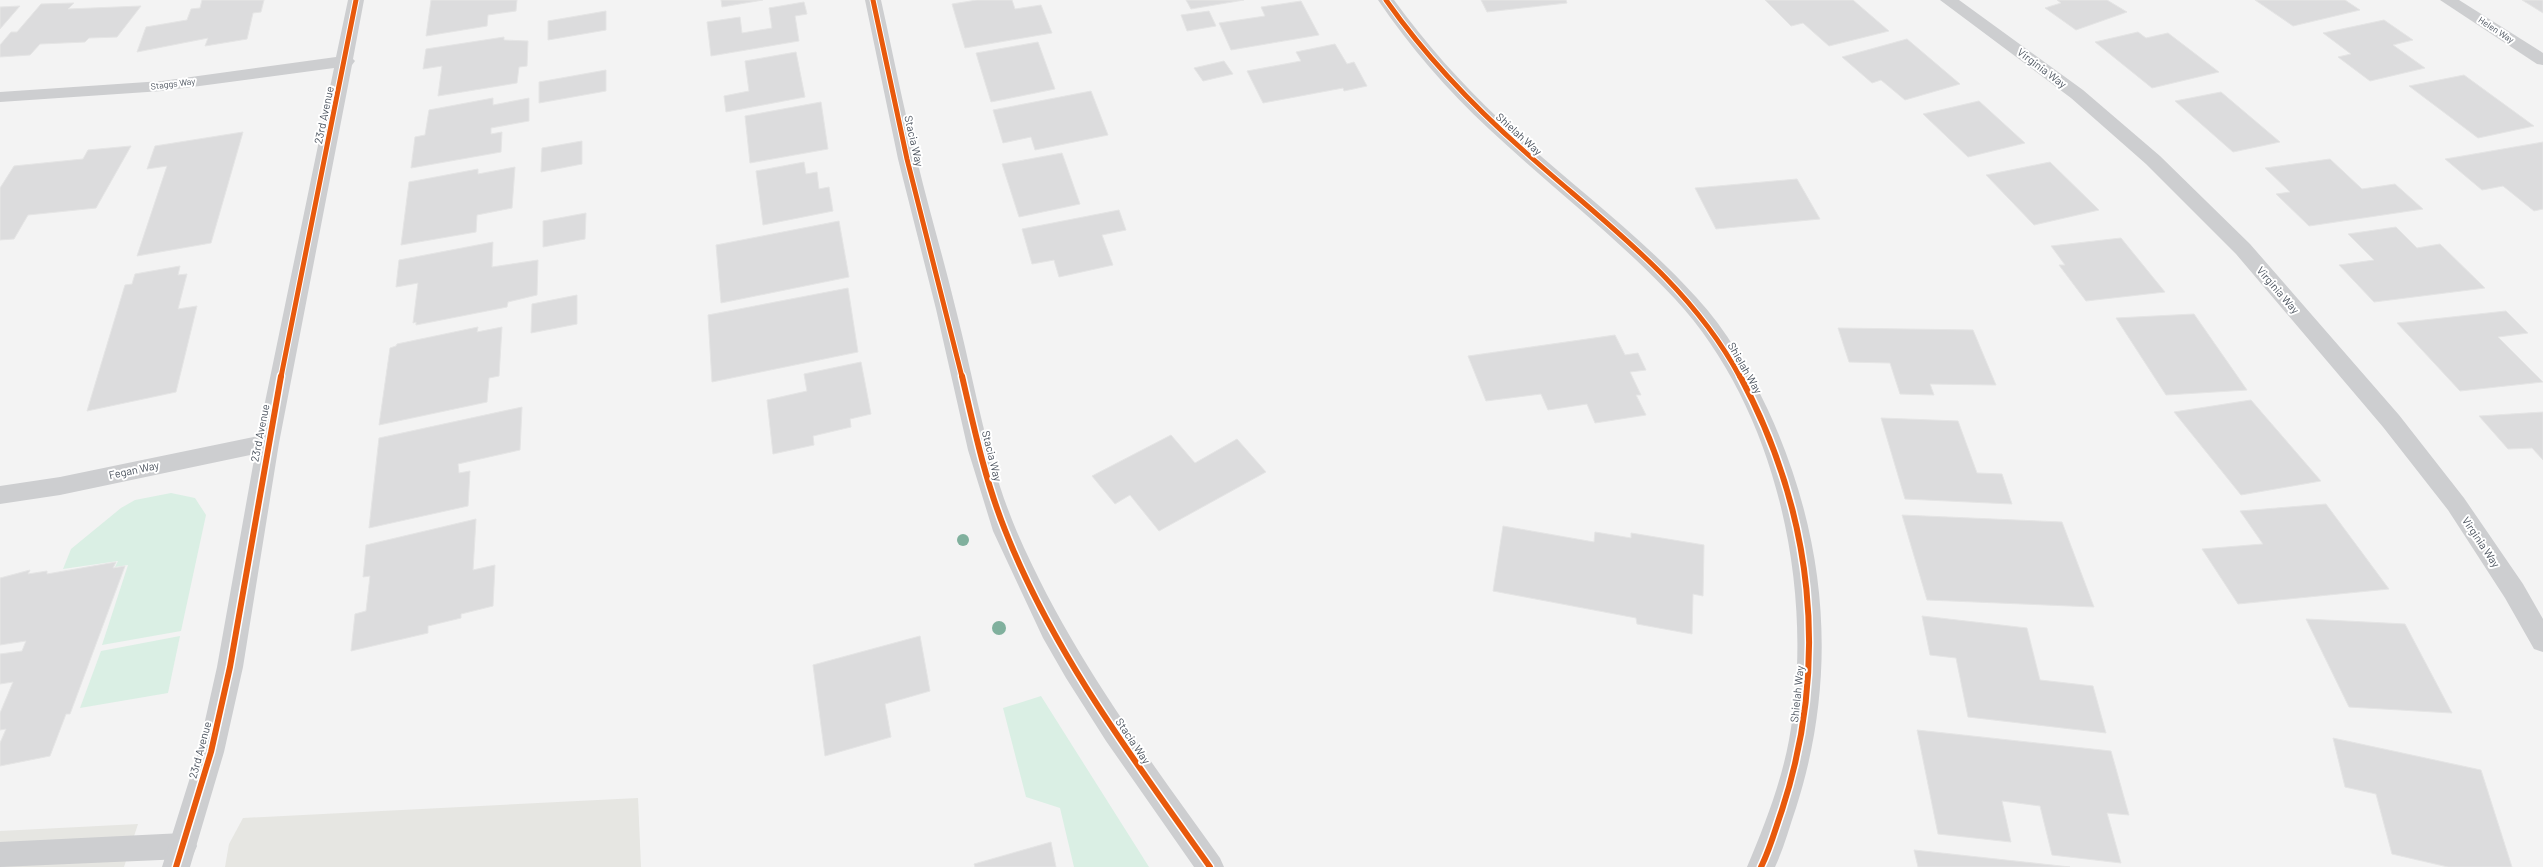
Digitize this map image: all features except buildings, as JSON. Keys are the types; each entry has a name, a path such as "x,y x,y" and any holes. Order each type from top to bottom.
{"street":[{"name":"23rd Avenue","path":"180,856 211,752 230,667 268,443 346,61 356,0"},
{"name":"Stacia Way","path":"873,0 907,159 946,309 979,450 990,490 1005,531 1052,631 1115,734 1210,867"},
{"name":"Shielah Way","path":"1386,0 1399,21 1433,61 1483,115 1620,234 1672,284 1702,317 1735,367 1764,424 1788,487 1803,558 1811,649 1802,739 1768,850 1761,867"},
{"name":"Virginia Way","path":"1948,0 2077,94 2153,160 2243,249 2391,421 2456,504 2514,591 2543,641"},
{"name":"Helen Way","path":"2448,0 2543,60"},
{"name":"Staggs Way","path":"0,97 162,86 346,61"},
{"name":"Fegan Way","path":"0,495 60,486 268,443"},
{"path":"0,855 180,856"}],"shaded area":[{"path":"638,798 641,867 225,867 229,844 243,818"},
{"path":"138,824 124,867 0,867 0,831"}],"green space":[{"path":"171,493 195,498 206,515 181,631 102,645 128,565 115,567 118,561 63,569 71,549 121,508 135,500"},
{"path":"180,636 168,693 80,708 101,651"},
{"path":"1041,696 1149,867 1074,867 1060,808 1026,797 1003,708"}],"cycle path":[{"path":"176,867 211,752 230,667 268,443 356,0"},
{"path":"873,0 907,159 946,309 979,450 990,490 1005,531 1052,631 1075,670 1115,733 1210,867"},
{"path":"1386,0 1410,34 1464,95 1524,152 1640,252 1701,315 1733,363 1768,434 1783,475 1795,518 1804,561 1809,605 1810,649 1808,694 1802,738 1792,780 1769,850 1761,867"}]}
